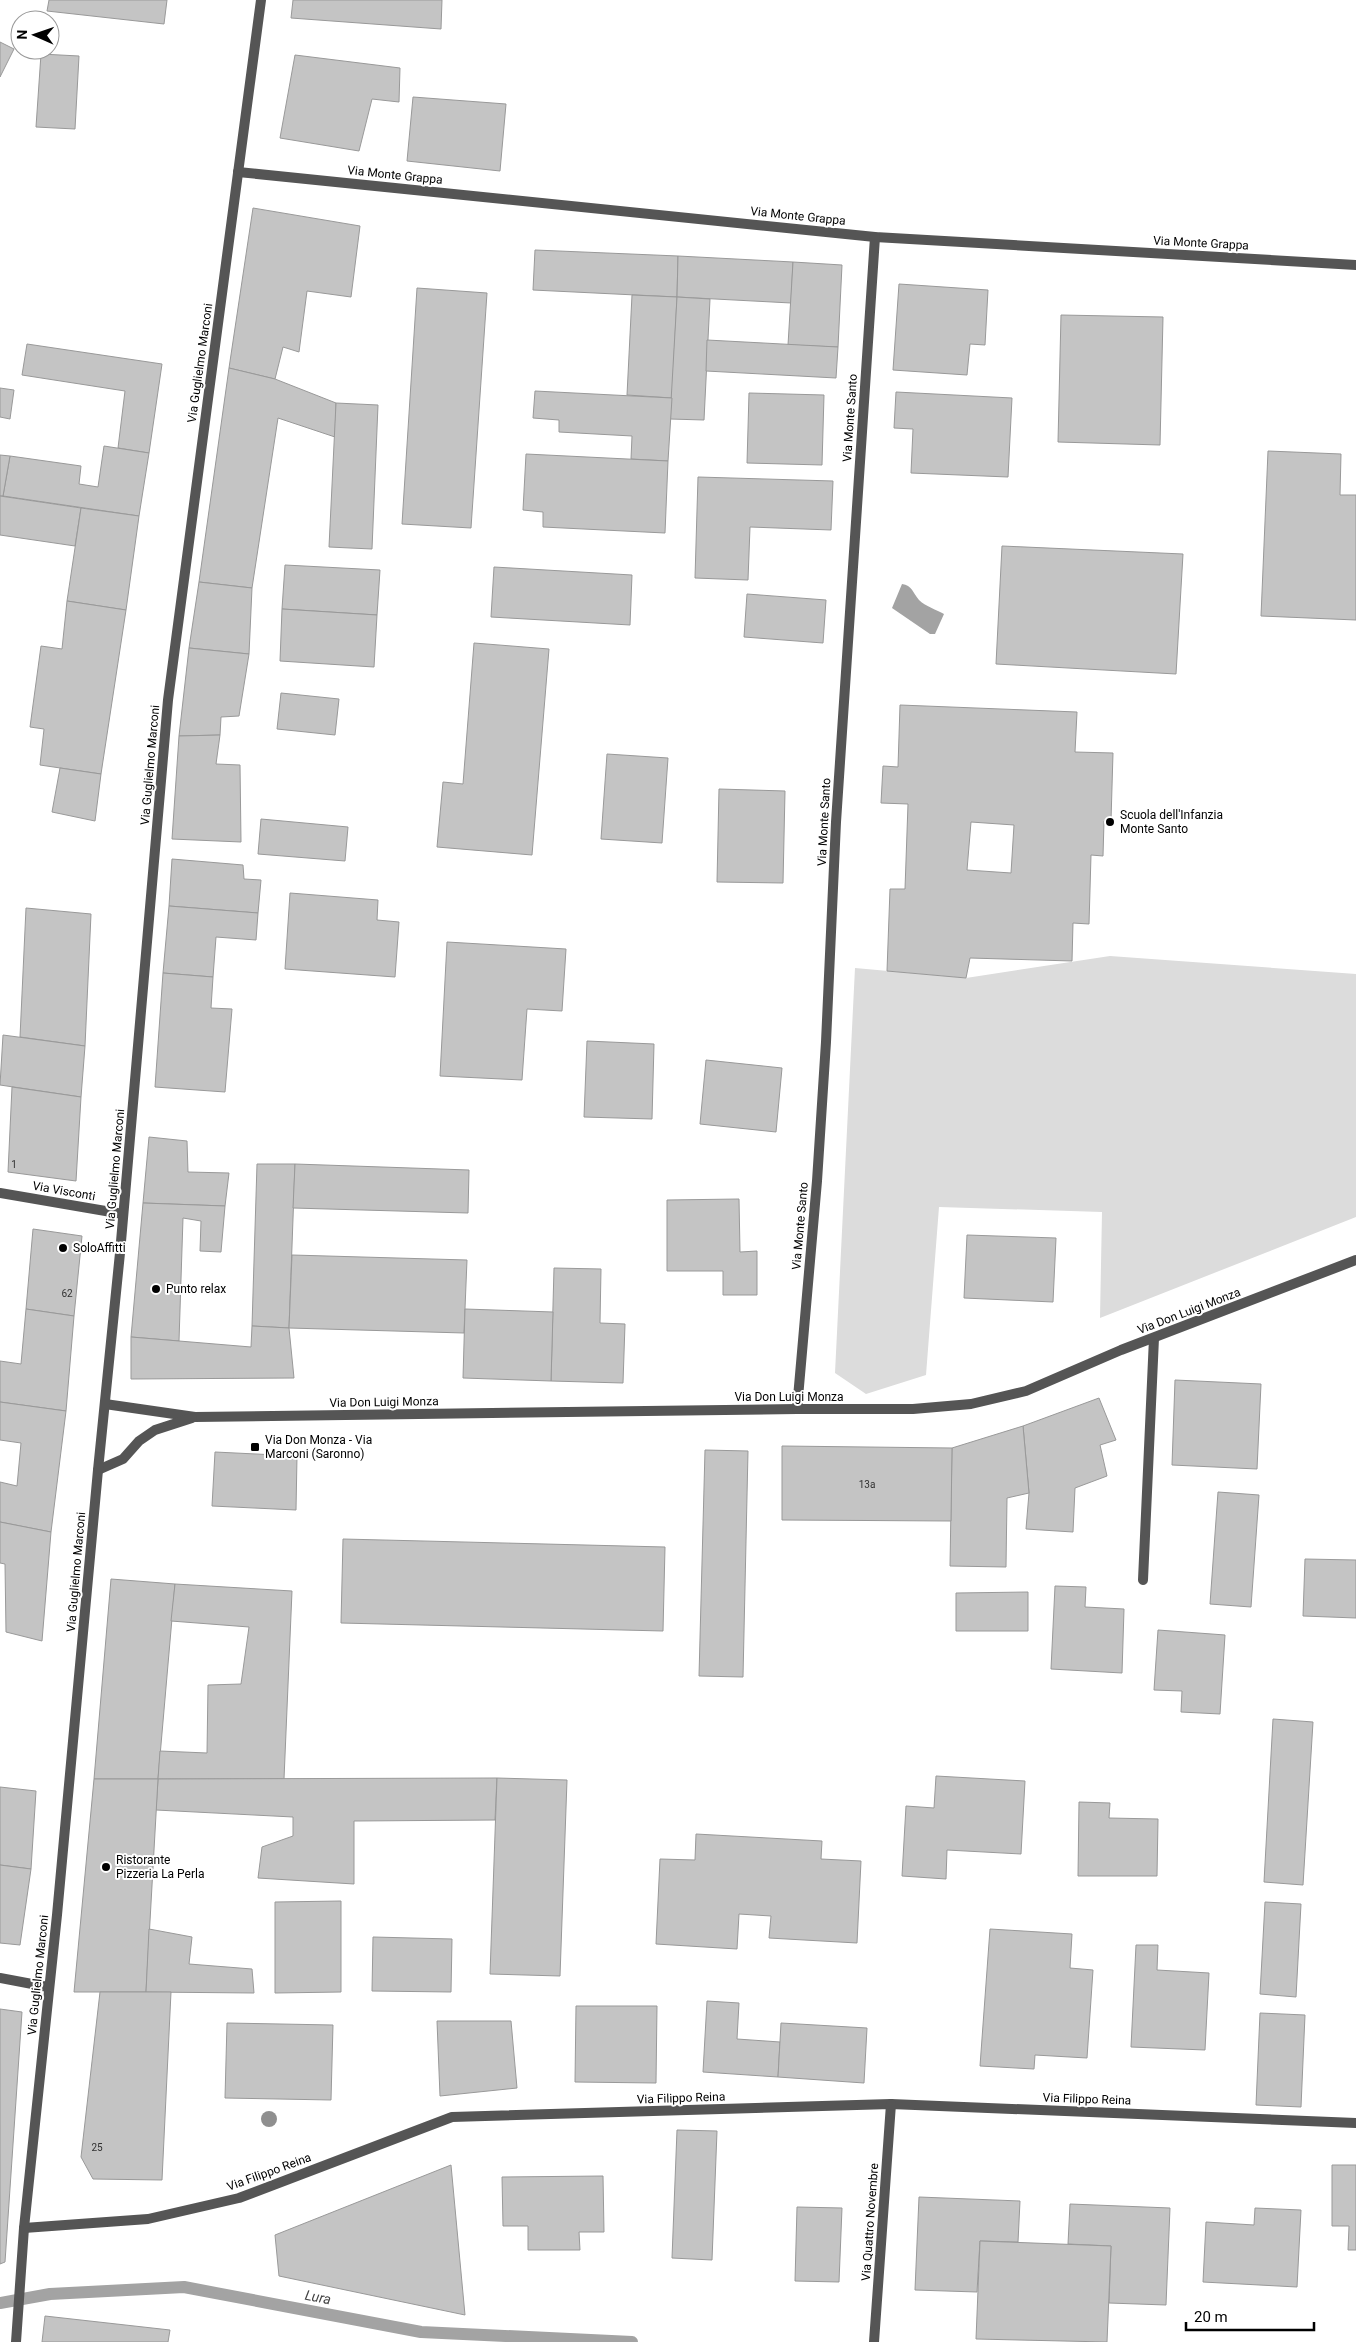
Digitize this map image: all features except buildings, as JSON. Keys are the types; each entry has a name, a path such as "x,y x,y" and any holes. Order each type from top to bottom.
{"street":[{"name":"Via Guglielmo Marconi","path":"16,2342 24,2228 57,1915 123,1214 168,700 261,0"},
{"name":"Via Monte Grappa","path":"238,172 875,237 1356,265"},
{"name":"Via Monte Santo","path":"797,1409 819,1151 836,822 875,237"},
{"name":"Via Visconti","path":"0,1193 123,1214"},
{"name":"Via Don Luigi Monza","path":"105,1404 195,1417 913,1409 971,1404 1026,1391 1154,1338 1356,1260"},
{"path":"1143,1580 1154,1338"},
{"name":"Via Don Luigi Monza","path":"98,1470 123,1459 139,1441 154,1430 195,1417"},
{"path":"0,1978 48,1987"},
{"name":"Via Filippo Reina","path":"24,2228 148,2220 239,2198 452,2117 891,2104 1356,2123"},
{"name":"Via Quattro Novembre","path":"874,2342 891,2104"}],"shaded area":[{"path":"902,584 910,588 919,600 944,614 935,634 930,634 892,608"},
{"path":"1110,956 1356,974 1356,1217 1100,1318 1102,1212 939,1207 926,1375 866,1394 835,1373 855,968 966,978"}],"waterway":[{"name":"Lura","path":"0,2303 50,2294 184,2287 421,2332 632,2342"}],"place":[{"name":"Scuola dell'Infanzia Monte Santo","path":"1110,822"},
{"name":"SoloAffitti","path":"63,1248"},
{"name":"Punto relax","path":"156,1289"},
{"name":"Via Don Monza - Via Marconi (Saronno)","path":"255,1447"},
{"name":"Ristorante Pizzeria La Perla","path":"106,1867"}]}
